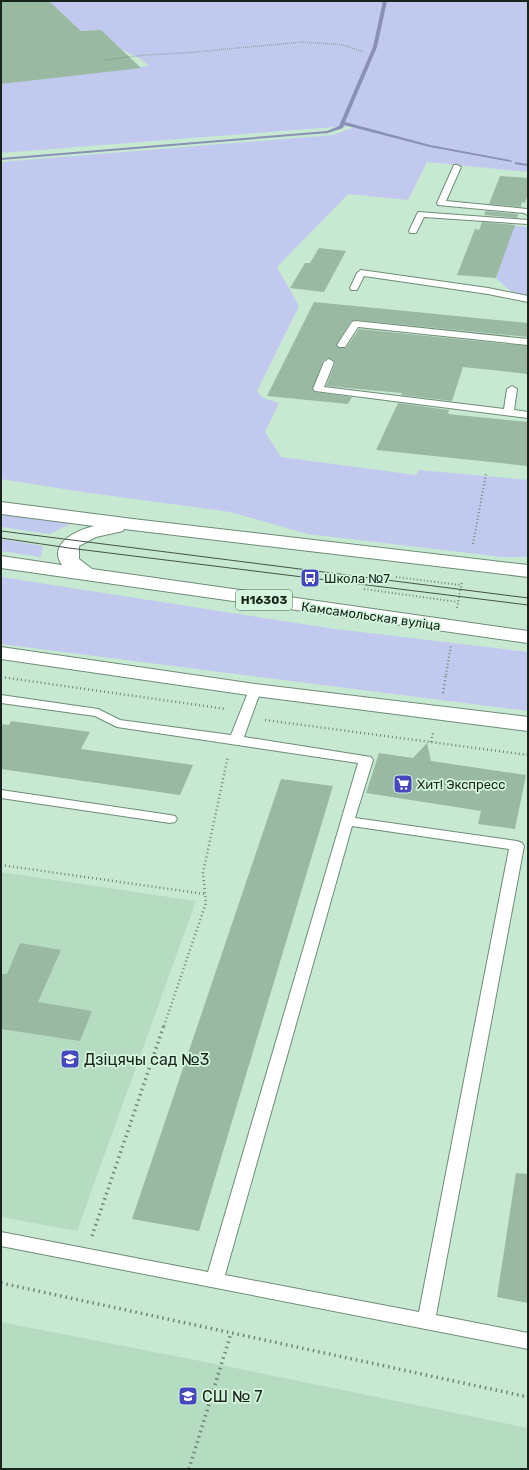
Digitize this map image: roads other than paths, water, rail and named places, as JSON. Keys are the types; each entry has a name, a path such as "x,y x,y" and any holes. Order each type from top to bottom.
{"main road":[{"path":"1,508 133,525 528,571"},
{"path":"87,574 69,561 69,548 73,541 100,529 133,525"},
{"name":"Камсамольская вуліца","path":"1,562 528,637"},
{"path":"1,653 255,690 528,724"}],"lane":[{"path":"457,167 441,203 527,211 528,213"},
{"path":"413,232 421,214 528,222"},
{"path":"354,288 361,273 488,291 528,299"},
{"path":"342,345 355,324 528,342"},
{"path":"329,362 318,389 528,415"},
{"path":"509,412 512,389"},
{"path":"236,740 255,690"},
{"path":"1,699 98,713 118,723 366,760 347,821 215,1280"},
{"path":"1,794 170,819"},
{"path":"347,821 517,846 426,1321"},
{"path":"1,1239 528,1341"}],"waterway":[{"path":"343,123 375,47 385,1"},
{"path":"1,159 328,132 341,127 343,123"},
{"path":"343,123 430,146 510,161"},
{"path":"517,163 528,165"}],"tram line":[{"path":"1,531 528,598"},
{"path":"1,538 69,548 528,605"}],"place":[{"name":"Школа №7","path":"310,578"},
{"name":"Хит! Экспресс","path":"403,784"},
{"name":"Дзіцячы сад №3","path":"70,1059"},
{"name":"СШ № 7","path":"188,1396"}]}
